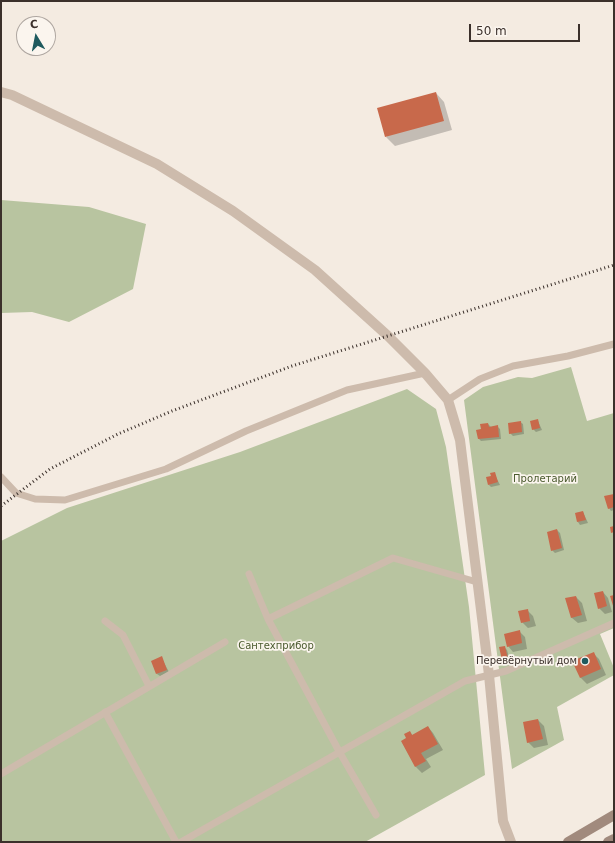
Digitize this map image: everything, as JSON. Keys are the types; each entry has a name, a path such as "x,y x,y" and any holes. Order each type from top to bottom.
{"main road":[{"path":"568,842 614,815"},
{"path":"608,842 614,839"}],"street":[{"path":"1,92 12,95 157,164 233,211 315,270 388,336 426,374 448,400 460,440 489,675 503,821 511,842"}],"lane":[{"path":"448,400 480,379 513,366 568,356 614,344"},
{"path":"2,482 16,493 35,499 64,500 166,469 246,431 347,390 426,374"},
{"path":"268,619 393,558 477,582"},
{"path":"248,574 268,619 340,753 376,815"},
{"path":"105,621 123,635 148,686"},
{"path":"181,842 465,681 506,671 614,623"},
{"path":"1,774 225,642"},
{"path":"105,712 176,842"}],"green space":[{"path":"1,200 89,207 146,224 133,289 69,322 32,312 1,313"},
{"name":"Пролетарий","path":"571,367 587,421 614,413 614,628 600,634 614,668 614,675 557,707 564,740 512,769 464,400 483,387 518,377 532,378"},
{"name":"Сантехприбор","path":"407,389 436,409 446,447 469,607 485,775 365,842 1,842 1,541 67,508 240,452"}],"building":[{"path":"436,92 444,121 385,137 377,108"},
{"path":"538,419 540,428 532,430 530,421"},
{"path":"521,421 522,432 509,434 508,423"},
{"path":"488,423 489,427 498,425 499,437 478,439 476,430 481,429 480,424"},
{"path":"495,472 498,482 488,485 486,477 491,476 490,473"},
{"path":"614,494 614,507 608,509 604,496"},
{"path":"583,511 586,520 577,522 575,513"},
{"path":"614,526 614,532 611,533 610,527"},
{"path":"557,529 562,548 551,551 547,532"},
{"path":"603,591 607,606 598,609 594,593"},
{"path":"614,595 614,609 610,596"},
{"path":"576,596 582,615 571,618 565,598"},
{"path":"528,609 530,621 521,623 518,611"},
{"path":"520,630 522,643 507,647 504,634"},
{"path":"505,646 508,659 502,660 499,647"},
{"path":"594,652 601,669 580,678 572,661"},
{"path":"162,656 167,670 156,674 151,661"},
{"path":"538,719 543,739 527,743 523,722"},
{"path":"428,726 438,744 421,753 426,761 415,767 401,741 406,738 404,734 410,731 412,735"}],"railway":[{"path":"1,506 50,469 118,434 172,411 292,366 614,265"}],"place":[{"name":"Перевёрнутый дом","path":"585,661"}]}
